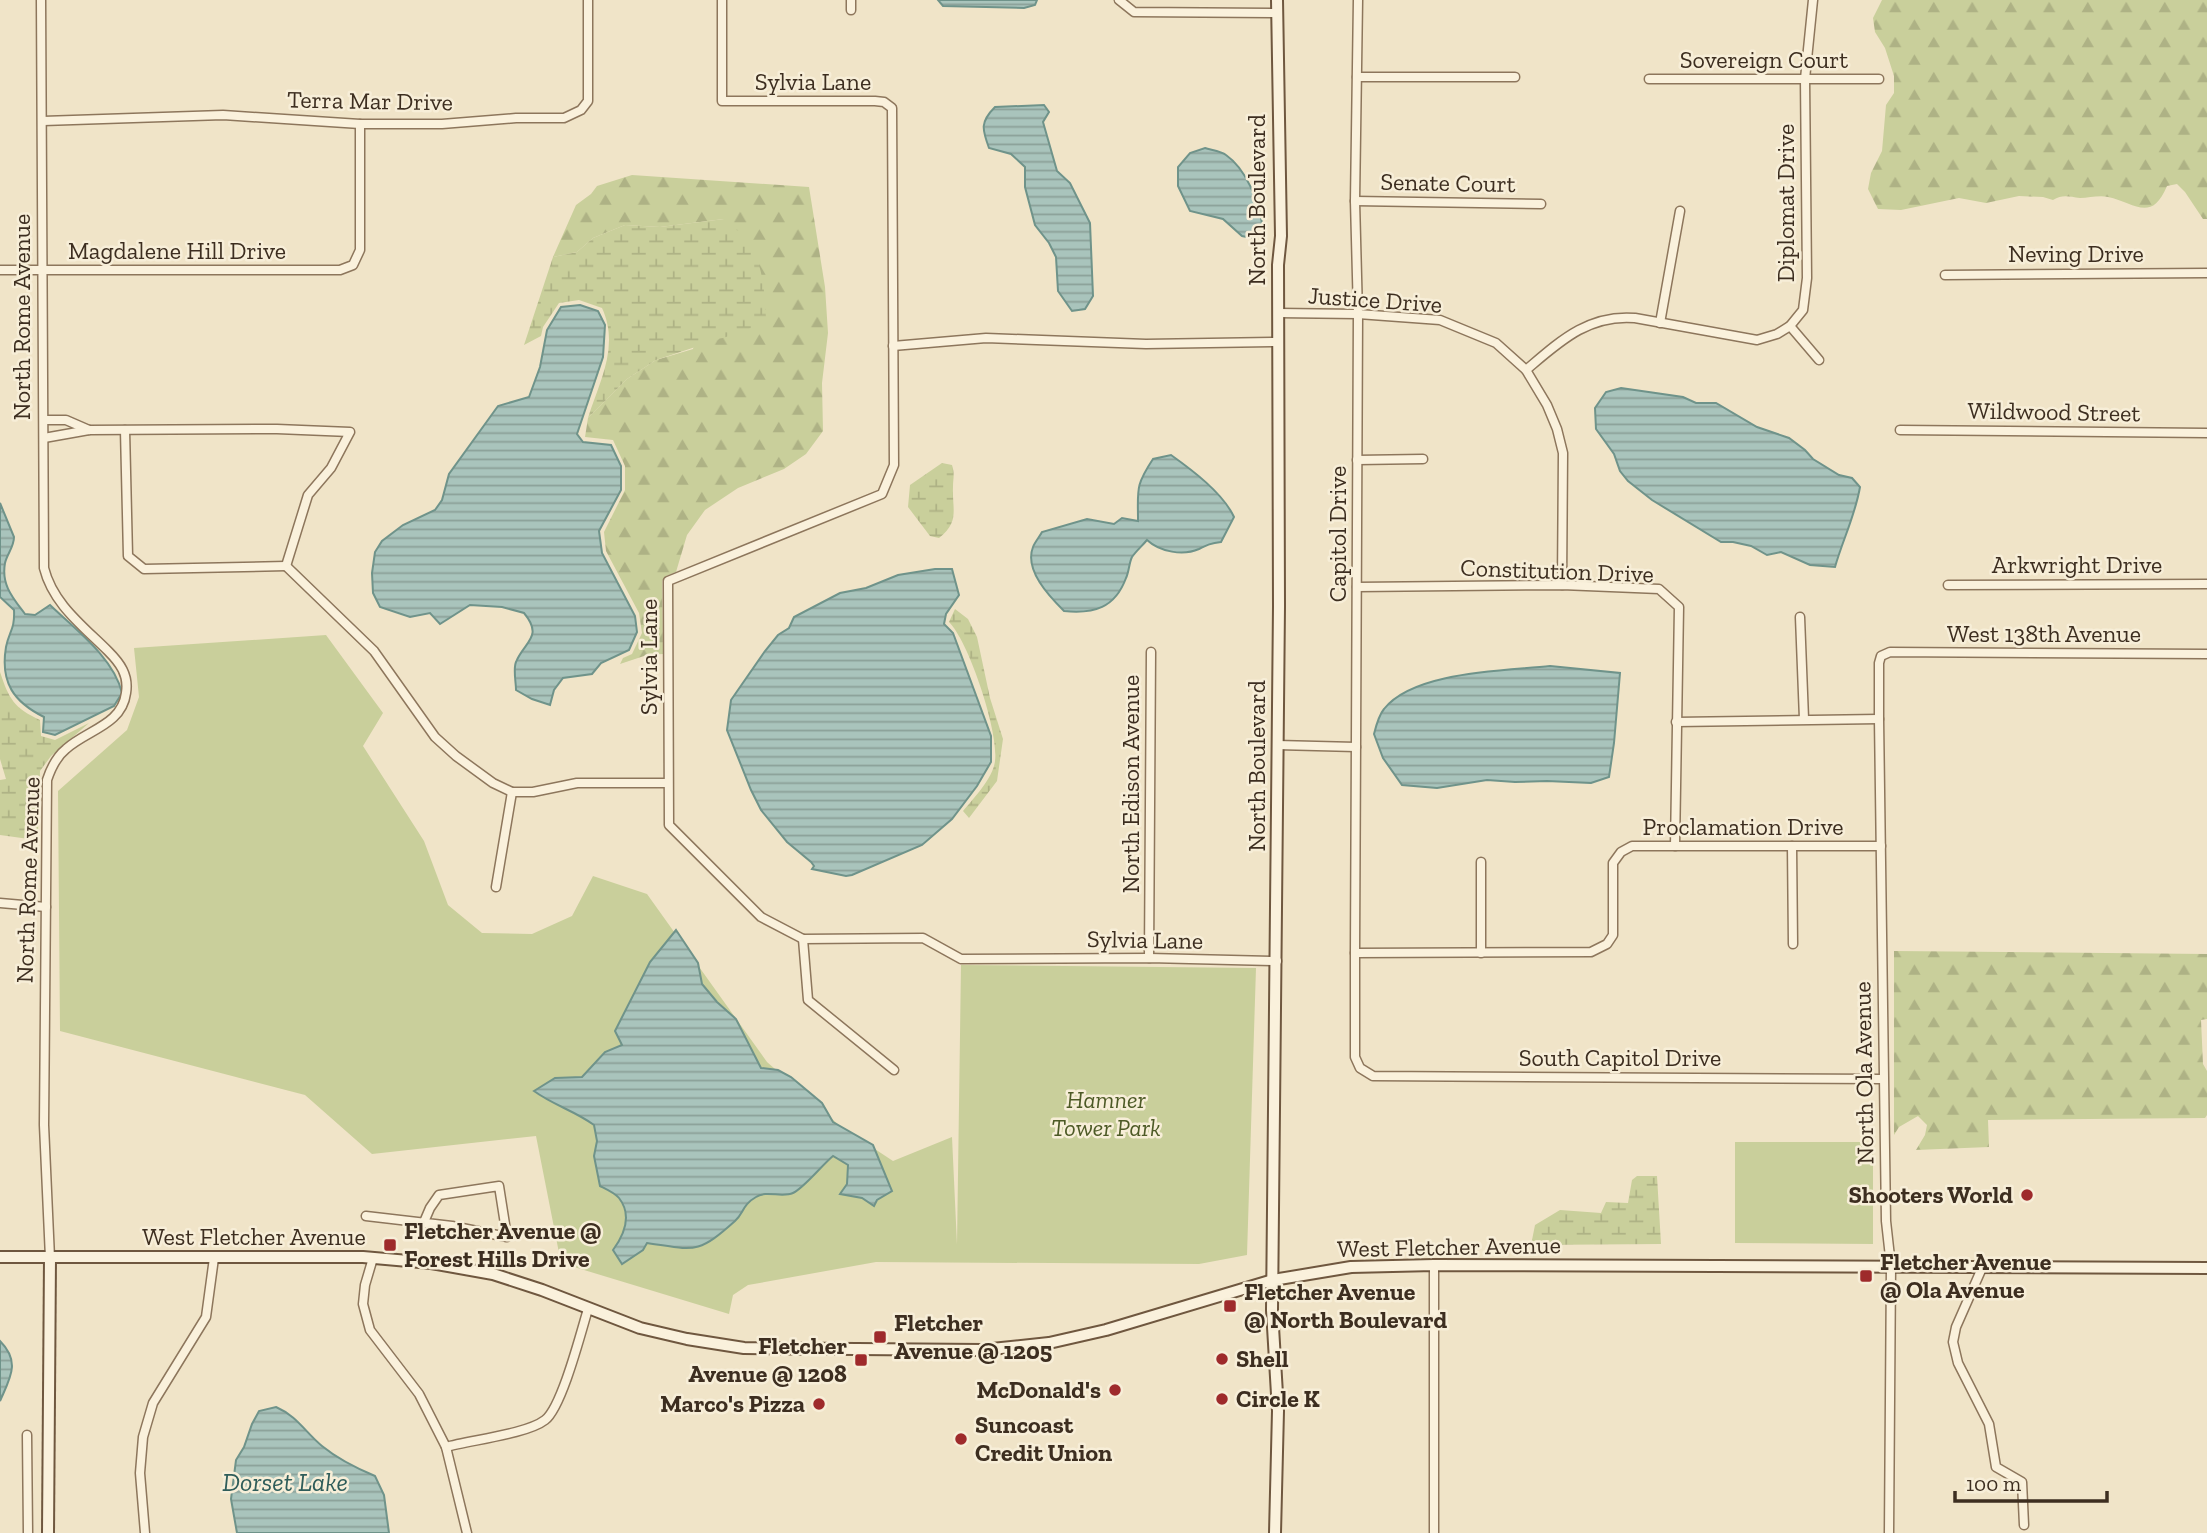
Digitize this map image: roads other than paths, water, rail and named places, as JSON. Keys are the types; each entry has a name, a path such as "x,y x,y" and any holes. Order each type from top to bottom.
{"main road":[{"name":"North Boulevard","path":"1275,1533 1278,1411 1272,1310 1277,961 1278,313 1281,236 1278,0"},
{"name":"West Fletcher Avenue","path":"0,1257 373,1258 431,1263 494,1274 640,1328 744,1348 982,1350 1049,1342 1106,1330 1273,1280 1351,1267 2207,1268"},
{"name":"North Rome Avenue","path":"48,1533 50,1258"}],"street":[{"name":"North Rome Avenue","path":"41,0 44,568 48,586 57,600 122,664 127,685 125,706 110,722 66,748 53,764 47,780 44,1125 50,1258"},
{"name":"Terra Mar Drive","path":"43,121 223,115 360,124 442,124 516,118 564,118 582,110 588,101 588,0"},
{"name":"Sylvia Lane","path":"722,0 722,101 875,101 884,102 892,108 894,465 882,494 668,582 668,825 761,917 803,939 923,938 961,959 1149,958 1277,961"},
{"path":"1119,0 1134,12 1277,13"},
{"name":"Capitol Drive","path":"1358,0 1355,201 1358,314 1355,1057 1360,1068"},
{"name":"Diplomat Drive","path":"1790,326 1803,310 1807,278 1805,79 1813,0"},
{"path":"1357,77 1515,77"},
{"name":"Sovereign Court","path":"1649,79 1879,79"},
{"name":"Magdalene Hill Drive","path":"0,270 341,270 353,265 360,250 360,124"},
{"name":"Senate Court","path":"1355,201 1541,204"},
{"path":"1660,323 1680,211"},
{"name":"Neving Drive","path":"1945,275 2207,273"},
{"name":"Justice Drive","path":"1278,313 1358,314 1440,320 1496,343 1526,370 1547,405 1563,453 1562,585"},
{"path":"1526,370 1563,339 1592,323 1625,317 1757,340 1777,334 1790,326 1819,360"},
{"path":"893,346 986,338 1146,344 1278,342"},
{"path":"44,420 66,420 89,430"},
{"path":"44,438 89,430 251,429 350,432 331,468 308,495 286,566"},
{"path":"125,430 128,556 144,569 286,566 374,651 435,737 493,783 512,792 533,792 577,783 668,783"},
{"name":"Wildwood Street","path":"1900,430 2207,433"},
{"path":"1357,460 1423,459"},
{"name":"Arkwright Drive","path":"1948,585 2207,584"},
{"name":"Constitution Drive","path":"1357,587 1562,585 1659,589 1679,607 1675,846"},
{"path":"1800,617 1804,719"},
{"name":"North Edison Avenue","path":"1149,958 1150,652"},
{"name":"West 138th Avenue","path":"1881,656 1890,652 2207,654"},
{"name":"North Ola Avenue","path":"1881,656 1879,719 1883,1079 1886,1222 1891,1266 1889,1533"},
{"path":"1676,722 1879,719"},
{"path":"1277,745 1356,747"},
{"path":"496,887 512,792"},
{"name":"Proclamation Drive","path":"1355,953 1591,953 1607,944 1613,935 1614,863 1621,852 1632,846 1881,846"},
{"path":"1792,846 1793,944"},
{"path":"1481,862 1481,953"},
{"path":"0,903 46,907"},
{"path":"803,939 808,1000 894,1070"},
{"name":"South Capitol Drive","path":"1360,1068 1373,1076 1883,1079"},
{"path":"366,1216 424,1222 507,1237 499,1186 439,1195 424,1222"},
{"path":"145,1533 140,1473 143,1437 153,1403 206,1317 214,1258"},
{"path":"373,1258 365,1284 363,1304 370,1330 419,1394 446,1447 467,1533"},
{"path":"1434,1265 1434,1533"},
{"path":"1982,1268 1956,1327 1953,1342 1958,1363 1989,1424 1996,1466 2022,1482 2024,1525"},
{"path":"446,1447 516,1432 546,1419 563,1390 588,1309"},
{"path":"27,1435 28,1533"}],"water":[{"path":"938,0 1037,0 1035,5 1024,8 943,6"},
{"path":"1044,105 1049,112 1043,122 1057,171 1070,183 1090,223 1093,296 1085,309 1072,311 1058,291 1056,257 1035,225 1025,187 1025,167 1011,154 989,148 985,136 985,122 995,107"},
{"path":"1205,148 1226,155 1240,168 1250,186 1262,223 1251,238 1242,236 1223,219 1190,211 1178,186 1178,167 1190,153"},
{"path":"580,305 598,311 605,325 603,357 577,434 583,442 611,445 621,466 621,490 599,531 602,553 635,616 637,632 629,650 601,663 592,674 563,678 554,690 550,705 516,690 515,665 532,634 530,621 524,613 502,607 470,605 440,624 430,613 410,617 380,607 373,593 372,573 375,552 382,541 403,525 435,510 442,500 449,474 498,406 529,397 540,367 547,330 561,307"},
{"path":"1621,388 1683,397 1696,403 1716,403 1757,427 1789,438 1813,459 1839,475 1852,478 1860,487 1835,567 1810,565 1781,552 1767,555 1751,546 1721,542 1652,500 1628,481 1620,471 1614,454 1596,429 1595,408 1606,392"},
{"path":"1171,455 1206,483 1229,508 1234,517 1221,542 1193,551 1179,552 1165,550 1147,540 1132,557 1121,588 1109,602 1094,610 1064,611 1040,582 1032,565 1033,547 1042,532 1087,519 1114,524 1122,518 1138,521 1138,495 1143,476 1153,459"},
{"path":"0,503 14,537 4,571 6,585 12,597 25,614 35,615 50,605 102,656 118,680 122,693 114,706 55,735 43,732 44,717 17,698 7,681 5,660 7,642 14,622 14,610 0,597"},
{"path":"952,569 959,595 946,614 944,624 953,633 991,736 991,762 952,819 922,845 852,875 812,869 814,866 811,862 787,842 761,810 751,790 727,730 731,700 765,651 778,635 789,628 794,617 840,593 866,588 898,575"},
{"path":"1550,666 1620,673 1609,777 1591,783 1487,780 1437,788 1402,785 1383,758 1374,734 1382,711 1398,696 1416,687 1461,675"},
{"path":"676,930 698,963 702,984 736,1019 761,1068 778,1070 791,1077 822,1103 833,1122 873,1145 892,1191 877,1200 874,1206 862,1198 840,1194 847,1184 848,1165 833,1156 793,1193 764,1194 751,1200 735,1221 703,1245 686,1248 647,1243 643,1250 622,1264 613,1250 621,1238 626,1212 617,1196 600,1186 594,1156 597,1141 594,1125 534,1091 555,1078 582,1077 605,1052 622,1045 615,1031 650,962"},
{"path":"0,1341 10,1356 12,1370 0,1401"},
{"name":"Dorset Lake","path":"276,1407 290,1415 316,1441 335,1455 375,1476 384,1495 389,1533 237,1533 231,1499 236,1460 259,1411"}],"place":[{"name":"Shooters World","path":"2027,1195"},
{"name":"Fletcher Avenue @ Forest Hills Drive","path":"390,1245"},
{"name":"Fletcher Avenue @ Ola Avenue","path":"1866,1276"},
{"name":"Fletcher Avenue @ North Boulevard","path":"1230,1306"},
{"name":"Fletcher Avenue @ 1205","path":"880,1337"},
{"name":"Shell","path":"1222,1359"},
{"name":"Fletcher Avenue @ 1208","path":"861,1360"},
{"name":"McDonald's","path":"1115,1390"},
{"name":"Circle K","path":"1222,1399"},
{"name":"Marco's Pizza","path":"819,1404"},
{"name":"Suncoast Credit Union","path":"961,1439"}],"park label":[{"name":"Hamner Tower Park","path":"1106,1114"}]}
